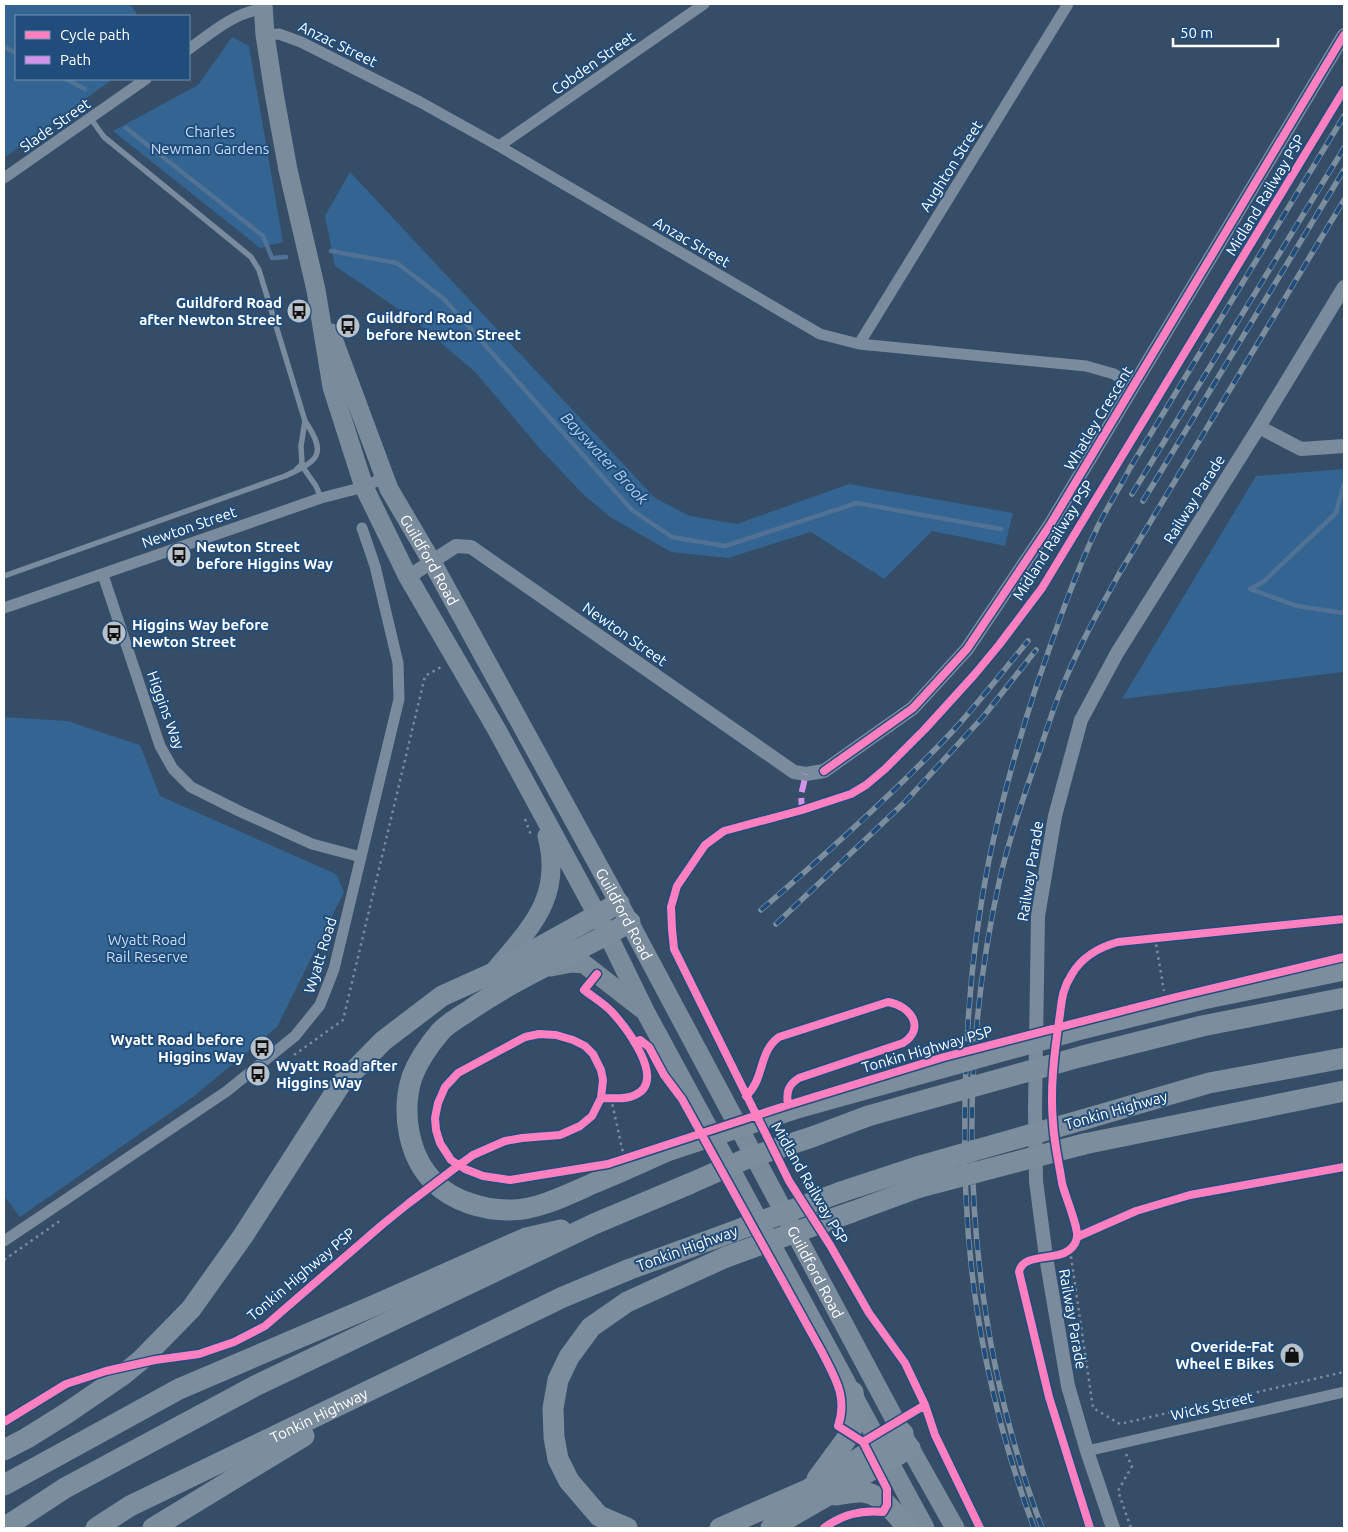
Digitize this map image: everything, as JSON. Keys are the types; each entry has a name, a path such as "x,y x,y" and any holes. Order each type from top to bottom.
{"highway":[{"name":"Guildford Road","path":"263,6 265,35 288,170 316,290 332,387 364,486 408,577 498,730 596,916 608,935 645,1011 926,1528"},
{"name":"Guildford Road","path":"316,290 390,489 630,922 955,1528"},
{"path":"492,973 531,927 541,911 548,894 552,862 539,808"},
{"path":"4,1450 27,1438 89,1399 141,1360 191,1309 213,1280 340,1085 383,1041 442,996 492,973 619,902"},
{"path":"630,922 540,970 521,978 480,1003 442,1030 419,1062 412,1077 408,1094 407,1118 412,1143 424,1170 435,1183 448,1193 491,1209 510,1211 557,1200 667,1151 794,1109 1085,1028 1204,999 1344,970"},
{"path":"540,970 572,963 584,964 645,1011"},
{"path":"4,1528 65,1488 255,1386 594,1224 748,1158 868,1116 1083,1056 1202,1026 1344,998"},
{"name":"Tonkin Highway","path":"96,1528 130,1506 563,1297 630,1269 841,1192 920,1166 1210,1084 1344,1058"},
{"path":"627,1528 600,1516 569,1482 558,1459 554,1437 554,1408 558,1380 569,1357 592,1327 627,1302 726,1257 920,1187 1084,1144 1344,1091"},
{"path":"4,1485 179,1389 526,1238 594,1224"},
{"path":"153,1528 406,1373"},
{"path":"816,1493 850,1434 856,1417 853,1392"},
{"path":"771,1528 816,1493 907,1441"},
{"path":"720,1528 816,1493 860,1491 872,1494 887,1505 908,1528"}],"street":[{"name":"Cobden Street","path":"499,146 704,4"},
{"name":"Aughton Street","path":"859,344 1068,4"},
{"path":"190,48 221,25 248,10 263,6"},
{"name":"Anzac Street","path":"265,35 279,34 301,42 420,102 499,146 820,334 859,344 1086,366 1114,374 1133,386"},
{"name":"Whatley Crescent","path":"824,771 913,708 967,650 1050,525 1344,35"},
{"name":"Slade Street","path":"4,178 145,80"},
{"name":"Railway Parade","path":"1113,1528 1087,1451 1068,1386 1046,1257 1036,1181 1035,1109 1038,916 1056,816 1081,720 1117,653 1259,427 1344,287"},
{"path":"1259,427 1301,449 1344,446"},
{"name":"Newton Street","path":"4,608 321,498 364,486 385,477"},
{"name":"Wyatt Road","path":"4,1241 227,1091 295,1036 320,1005 334,969 399,699 398,663 375,566 362,528"},
{"name":"Newton Street","path":"408,577 456,546 471,547 794,772 806,774 824,771"},
{"name":"Higgins Way","path":"103,575 160,746 173,769 191,787 239,811 312,844 361,857"},
{"name":"Wicks Street","path":"1087,1451 1344,1392"}],"lane":[{"path":"4,576 296,471 316,457 318,451 313,432 305,421 259,270 251,257 104,137 91,119"},
{"path":"305,421 300,446 302,465 316,486 321,498"}],"path":[{"path":"1146,940 1165,937"},
{"path":"1155,938 1165,999"},
{"path":"601,1098 614,1098 624,1159"},
{"path":"1070,1250 1093,1408 1120,1424 1344,1372"},
{"path":"1120,1424 1119,1430 1122,1442 1132,1466 1118,1491 1131,1528"}],"green space":[{"path":"4,4 130,4 137,15 15,15 15,80 112,80 4,158"},
{"name":"Charles Newman Gardens","path":"232,37 249,46 283,242 260,248 113,131 198,85"},
{"path":"350,172 655,498 690,516 737,524 849,484 1013,513 1005,546 932,531 884,579 811,532 728,558 671,552 610,517 582,493 541,450 475,372 413,319 335,266 325,216"},
{"path":"1344,469 1344,672 1122,699 1256,476"},
{"name":"Wyatt Road Rail Reserve","path":"4,717 67,721 140,745 160,796 336,874 344,892 277,1027 193,1097 20,1217 4,1196"}],"waterway":[{"name":"Bayswater Brook","path":"4,47 15,52"},
{"name":"Bayswater Brook","path":"68,80 85,89"},
{"name":"Bayswater Brook","path":"126,128 263,236 272,258 286,257"},
{"name":"Bayswater Brook","path":"331,251 397,263 444,299 632,510 672,537 725,546 857,503 1001,529"},
{"path":"1250,589 1263,582 1336,513 1344,484"},
{"path":"1250,589 1297,606 1344,613"}],"railway":[{"path":"1034,1528 1007,1447 996,1406 979,1322 968,1237 965,1160 967,1040 975,950 989,860 1010,775 1035,690 1072,586 1098,526 1130,468 1344,116"},
{"path":"1132,494 1344,148"},
{"path":"1143,501 1344,170"},
{"path":"1042,1528 1016,1450 996,1370 982,1289 974,1206 972,1124 975,1041 985,959 1000,878 1018,814 1054,709 1069,671 1090,628 1119,574 1344,200"},
{"path":"761,910 857,825 950,734 1028,641"},
{"path":"776,924 905,802 983,717 1036,650"}],"marked path":[{"path":"802,810 801,795 806,774"}],"cycle path":[{"name":"Midland Railway PSP","path":"824,771 913,708 967,649 1050,525 1344,35"},
{"name":"Midland Railway PSP","path":"980,1528 935,1435 925,1405 905,1363 869,1313 830,1245 789,1181 674,949 671,907 677,886 705,845 724,831 802,810 851,794 866,785 925,729 999,645 1042,588 1344,90"},
{"path":"1090,1528 1049,1397 1019,1272 1023,1265 1029,1261 1066,1252 1073,1247 1077,1238 1074,1220 1062,1183 1054,1138 1052,1110 1054,1059 1062,1002 1068,980 1086,958 1098,950 1118,942 1344,919"},
{"name":"Tonkin Highway PSP","path":"4,1422 66,1384 106,1371 155,1360 199,1354 234,1342 265,1326 383,1224 409,1203 455,1168 473,1155 505,1141 560,1135 580,1126 592,1116 601,1098 603,1080 601,1070 593,1054 585,1046 556,1035 539,1034 525,1037 458,1073 445,1087 438,1103 435,1118 440,1143 451,1160 465,1169 483,1176 510,1180 608,1164 788,1105 944,1057 1176,997 1344,957"},
{"path":"597,974 584,990 608,1008 625,1028 641,1053 646,1066 647,1078 644,1088 631,1097 601,1098"},
{"name":"Tonkin Highway PSP","path":"746,1096 756,1082 768,1050 779,1037 888,1002 903,1008 913,1018 914,1031 903,1043 799,1078 792,1083 789,1089 787,1096 788,1105"},
{"path":"634,1042 640,1040 649,1047 664,1075 682,1099 822,1352 839,1388 841,1397 841,1416 838,1426 863,1442"},
{"path":"1077,1237 1136,1211 1190,1195 1344,1167"},
{"path":"824,1528 852,1514 883,1512 887,1505 887,1489 863,1442 925,1405"}],"place":[{"name":"Guildford Road after Newton Street","path":"299,311"},
{"name":"Guildford Road before Newton Street","path":"348,326"},
{"name":"Newton Street before Higgins Way","path":"179,555"},
{"name":"Higgins Way before Newton Street","path":"114,633"},
{"name":"Wyatt Road before Higgins Way","path":"262,1048"},
{"name":"Wyatt Road after Higgins Way","path":"258,1074"},
{"name":"Overide-Fat Wheel E Bikes","path":"1292,1355"}]}
